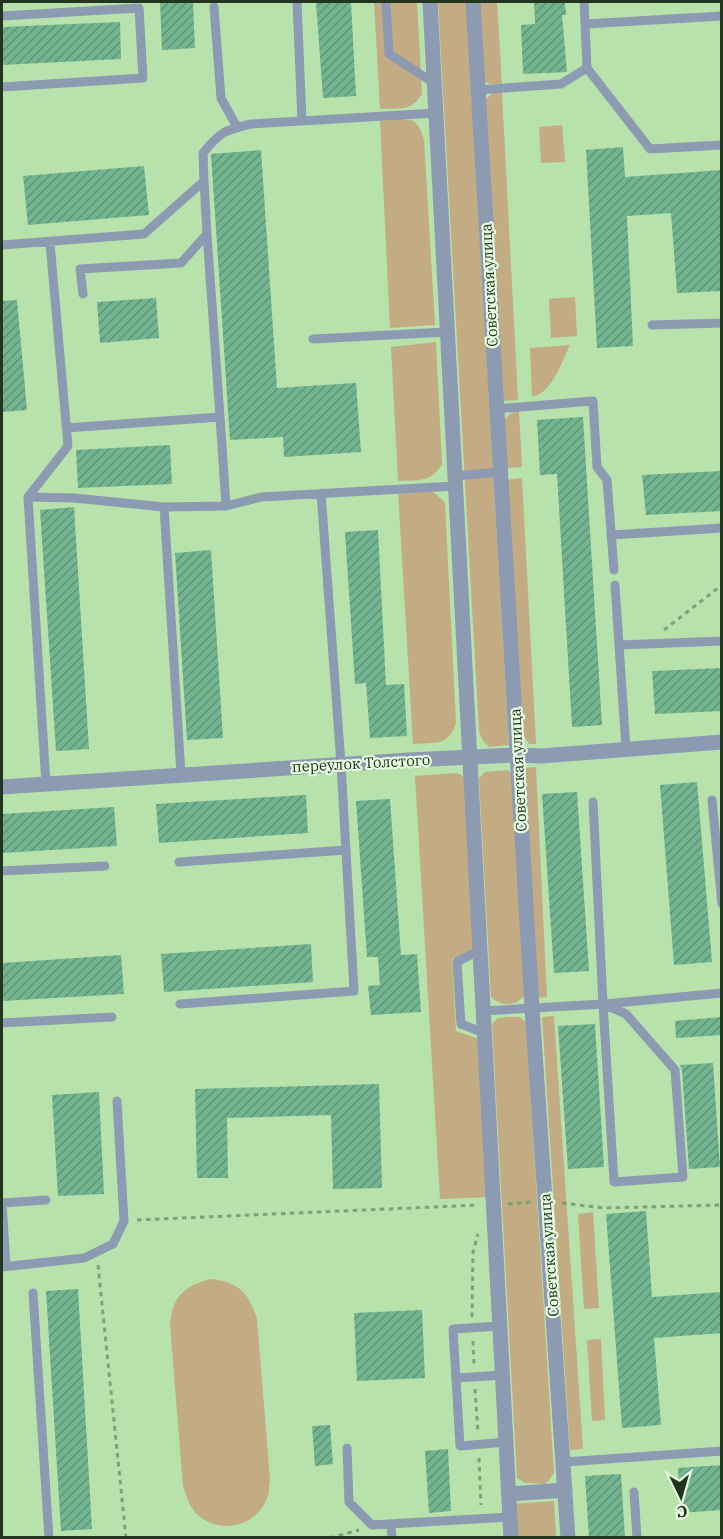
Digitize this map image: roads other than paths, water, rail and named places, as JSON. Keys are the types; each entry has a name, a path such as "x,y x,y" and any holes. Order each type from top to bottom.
{"street":[{"path":"430,2 511,1538"},
{"name":"Советская улица","path":"473,2 531,1008 568,1538"},
{"name":"переулок Толстого","path":"2,787 341,764 518,755 540,756 722,742"},
{"path":"508,1494 566,1490"}],"lane":[{"path":"386,2 389,54 435,83"},
{"path":"584,2 587,68 650,149 722,145"},
{"path":"297,3 303,121"},
{"path":"2,16 139,8 143,78 2,87"},
{"path":"214,8 221,98 237,127"},
{"path":"585,24 722,16"},
{"path":"478,90 561,84 587,68"},
{"path":"226,506 203,153 217,136 237,127 251,124 436,112"},
{"path":"2,245 144,234 204,181"},
{"path":"83,294 81,269 181,262 207,234"},
{"path":"46,783 28,497 68,446 50,243"},
{"path":"652,325 722,323"},
{"path":"312,339 447,332"},
{"path":"496,409 593,401 597,467 607,480 614,570"},
{"path":"66,428 220,417"},
{"path":"28,497 74,498 164,507 226,506 261,497 455,481 501,472"},
{"path":"180,1004 354,991 341,764 321,493"},
{"path":"164,507 181,774"},
{"path":"611,535 722,528"},
{"path":"615,585 626,749"},
{"path":"619,645 722,641"},
{"path":"712,800 722,904"},
{"path":"593,802 603,1004 614,1182 683,1177 675,1070 626,1014 603,1004"},
{"path":"179,862 346,850"},
{"path":"2,871 105,866"},
{"path":"480,950 457,962 461,1024 484,1033"},
{"path":"483,1011 603,1004 722,993"},
{"path":"2,1023 112,1017"},
{"path":"46,1200 2,1203 4,1267 84,1258 113,1244 124,1221 117,1101"},
{"path":"33,1293 49,1538"},
{"path":"500,1326 453,1329 460,1446 506,1442"},
{"path":"456,1377 503,1375"},
{"path":"347,1448 349,1502 372,1525 510,1517"},
{"path":"564,1461 722,1451"},
{"path":"634,1492 637,1538"},
{"path":"391,1524 392,1538"}]}
